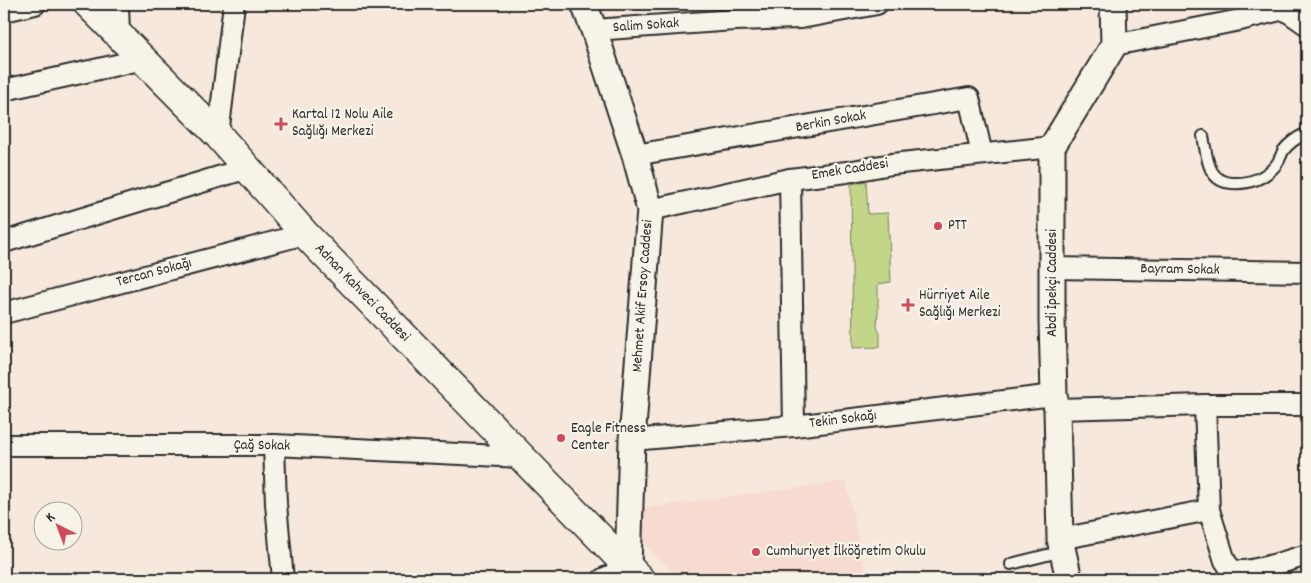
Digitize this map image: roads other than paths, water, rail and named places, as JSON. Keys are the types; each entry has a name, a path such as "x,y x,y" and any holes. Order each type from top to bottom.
{"main road":[{"name":"Adnan Kahveci Caddesi","path":"88,4 218,134 305,234 634,574"}],"street":[{"path":"4,11 35,4"},
{"path":"118,4 119,35"},
{"path":"218,134 234,4"},
{"name":"Mehmet Akif Ersoy Caddesi","path":"584,4 635,155 650,210 632,440 634,574"},
{"name":"Salim Sokak","path":"594,30 734,12 801,18 874,4"},
{"path":"1052,147 1114,45 1113,4"},
{"path":"1114,45 1237,12 1284,9 1307,25"},
{"path":"4,90 144,59"},
{"name":"Berkin Sokak","path":"635,155 969,98 982,154"},
{"name":"Emek Caddesi","path":"650,210 790,179 892,164 1052,147"},
{"name":"Abdi İpekçi Caddesi","path":"1052,147 1055,402 1062,545 1069,579"},
{"path":"4,242 248,168"},
{"path":"790,179 794,426"},
{"name":"Tercan Sokağı","path":"5,306 305,234"},
{"name":"Bayram Sokak","path":"1052,268 1307,272"},
{"name":"Tekin Sokağı","path":"632,440 1055,402 1307,405"},
{"path":"1205,405 1209,510 1225,561 1230,568 1240,571 1259,569 1307,555"},
{"name":"Çağ Sokak","path":"4,445 274,445 520,457"},
{"path":"274,445 276,504 283,579"},
{"path":"1062,545 1209,510"},
{"path":"603,579 634,574"}],"lane":[{"path":"1203,136 1210,169 1217,179 1228,183 1245,184 1263,177 1276,164 1288,145 1307,133"},
{"path":"1011,564 1062,545"}],"place":[{"name":"Kartal 12 Nolu Aile Sağlığı Merkezi","path":"281,124"},
{"name":"PTT","path":"938,226"},
{"name":"Hürriyet Aile Sağlığı Merkezi","path":"908,305"},
{"name":"Eagle Fitness Center","path":"561,438"},
{"name":"Cumhuriyet İlköğretim Okulu","path":"756,552"}]}
